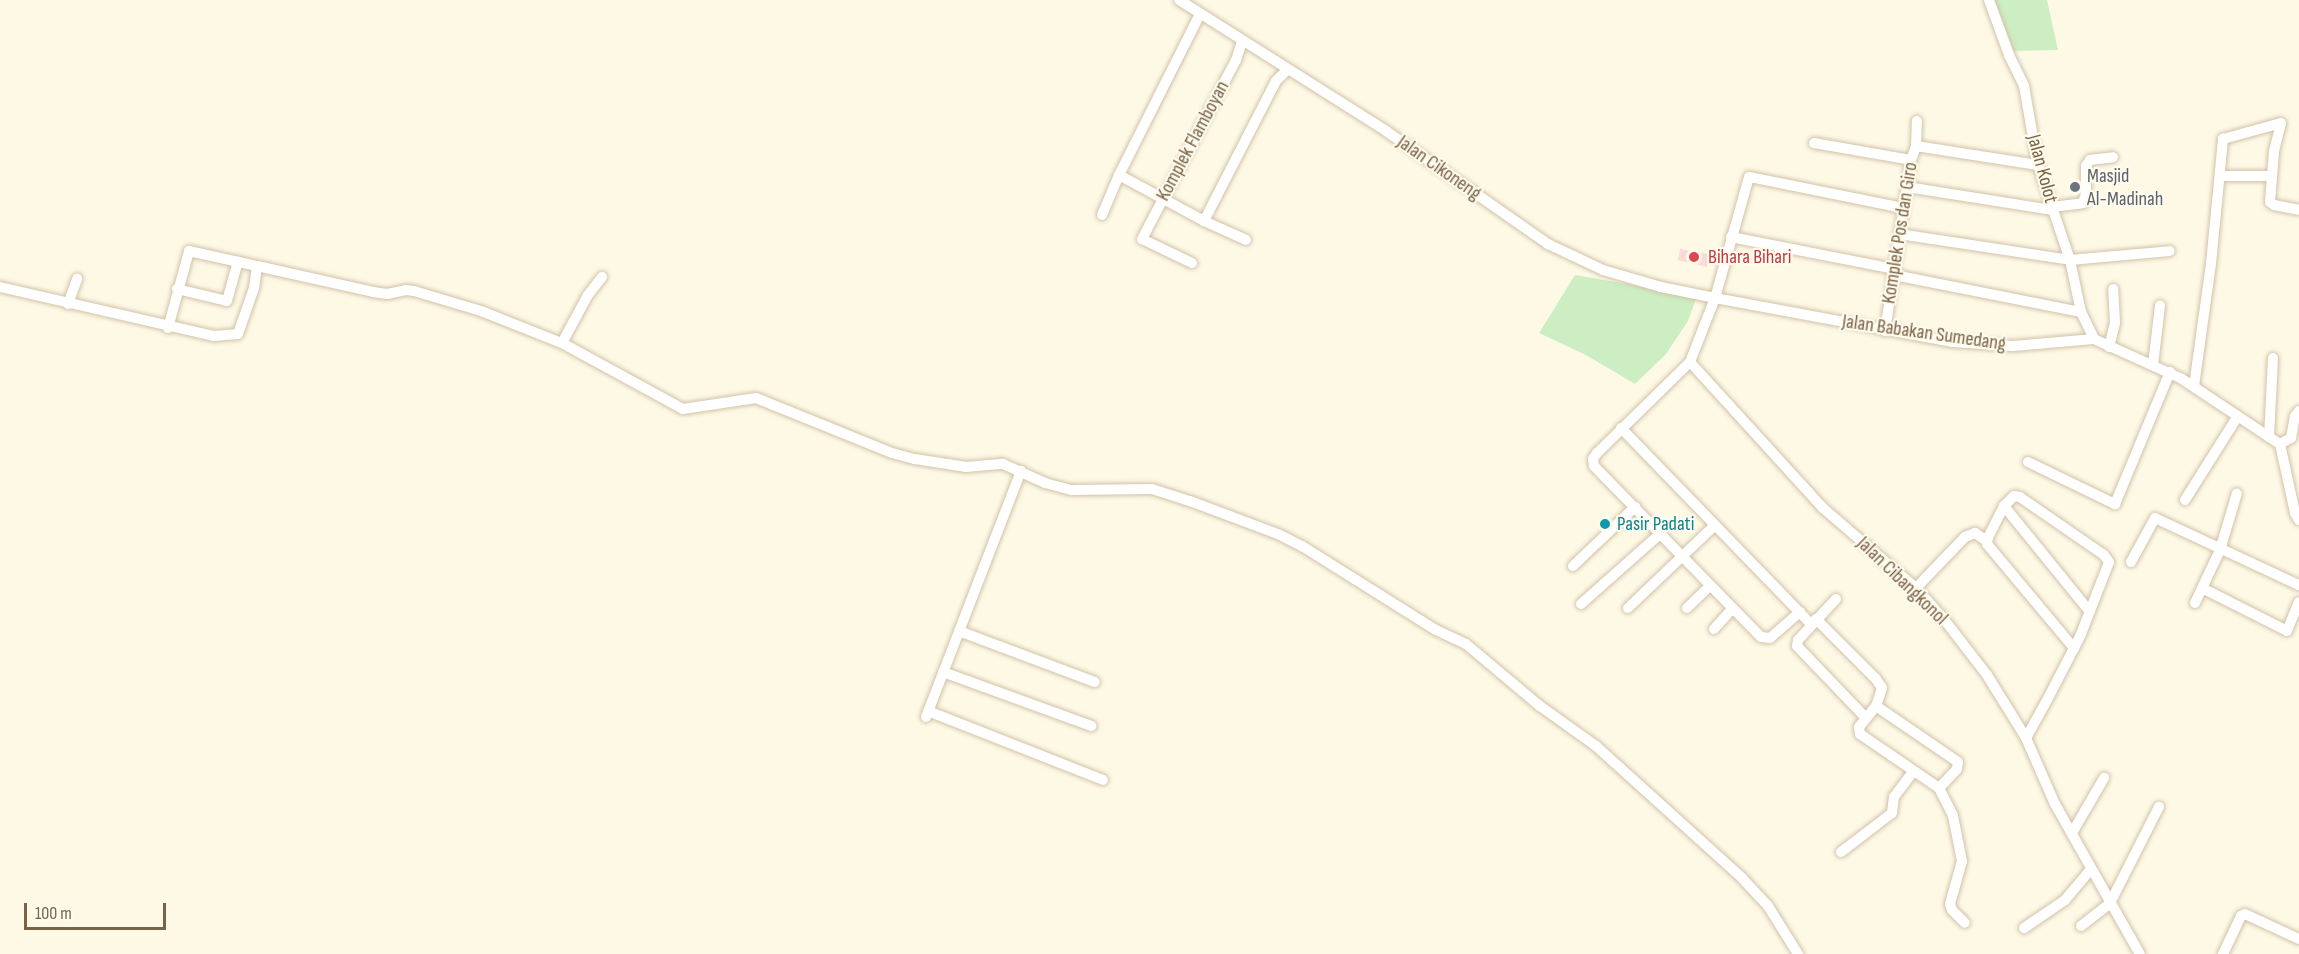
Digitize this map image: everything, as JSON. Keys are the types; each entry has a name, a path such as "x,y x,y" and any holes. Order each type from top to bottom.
{"street":[{"name":"Jalan Cikoneng","path":"1179,0 1242,42 1386,131 1548,244 1603,270 1661,287 1715,298"},
{"name":"Jalan Kolot","path":"1989,0 2008,55 2024,86 2038,165 2070,260 2081,312 2094,339"},
{"path":"1102,215 1119,175 1200,14"},
{"name":"Komplek Flamboyan","path":"1192,263 1142,239 1236,60 1242,42"},
{"path":"1204,221 1276,81 1287,70"},
{"name":"Komplek Pos dan Giro","path":"1885,326 1911,160 1916,146 1917,121"},
{"path":"2194,386 2223,139 2280,123 2282,127 2274,152 2271,203 2299,210"},
{"path":"1814,143 1911,160"},
{"path":"1916,146 2038,165"},
{"path":"1907,187 2053,209 2083,203 2086,193 2086,166 2090,160 2113,157"},
{"path":"1119,175 1204,221 1246,240"},
{"path":"2220,176 2272,176"},
{"path":"1800,612 1767,640 1732,609 1594,466 1593,459 1621,428 1690,362 1715,298 1749,177 1903,208"},
{"path":"1899,234 2070,260 2170,251"},
{"path":"1731,237 2081,312"},
{"path":"168,328 189,251 373,292 387,294 406,290 414,291 481,311 562,343 683,409 756,398 892,453 951,466 1003,464 1045,483 1072,489 1152,489 1278,534 1302,546 1436,630 1466,644 1540,706 1596,746 1742,878 1768,906 1798,954"},
{"path":"177,289 227,301 238,261"},
{"path":"0,287 168,328 214,336 238,334 255,288 257,266"},
{"path":"562,343 588,295 602,277"},
{"path":"68,304 77,279"},
{"path":"2109,347 2115,318 2113,289"},
{"name":"Jalan Babakan Sumedang","path":"1715,298 1885,326 1986,346 2094,339"},
{"path":"2153,365 2160,305"},
{"path":"2094,339 2170,372 2280,444 2295,513 2299,520"},
{"path":"2269,437 2272,358"},
{"name":"Jalan Cibangkonol","path":"1690,362 1823,508 1916,588 1943,618 1987,675 2026,738 2055,804 2140,954"},
{"path":"2028,462 2115,504 2170,372"},
{"path":"2280,444 2291,438 2295,416 2299,411"},
{"path":"2185,500 2238,416"},
{"path":"1621,428 1800,612 1879,681 1882,692 1876,706 1859,727 1863,737 1939,788 1955,825 1962,861 1950,904 1952,910 1965,923"},
{"path":"1020,471 927,714 1103,780"},
{"path":"2195,603 2220,550 2237,493"},
{"path":"1987,541 2004,506 2014,496 2020,497 2106,557 2109,566 2074,648 2026,738"},
{"path":"2004,506 2090,612"},
{"path":"1573,566 1635,507"},
{"path":"2131,562 2155,518 2299,585"},
{"path":"1628,608 1714,526"},
{"path":"1581,604 1661,533"},
{"path":"1916,588 1965,537 1975,533 1987,541 2026,594 2074,648"},
{"path":"1688,608 1710,586"},
{"path":"2202,588 2287,631 2299,602"},
{"path":"1836,599 1798,640 1798,649 1866,718"},
{"path":"1714,629 1732,609"},
{"path":"959,631 1095,682"},
{"path":"943,672 1091,726"},
{"path":"1876,706 1958,762 1957,769 1939,788"},
{"path":"1841,852 1892,813 1894,797 1913,772"},
{"path":"2072,833 2104,777"},
{"path":"2081,926 2110,903 2158,807"},
{"path":"2024,928 2065,900 2091,869"},
{"path":"2223,954 2241,916 2245,914 2299,939"}],"shaded area":[{"name":"Bihara Bihari","path":"1680,249 1709,254 1707,267 1678,260"}],"green space":[{"path":"1994,0 2047,0 2058,50 2014,51"},
{"path":"1575,275 1697,296 1688,321 1666,354 1635,384 1586,355 1539,333"}],"place":[{"name":"Masjid Al-Madinah","path":"2075,187"},
{"name":"Bihara Bihari","path":"1694,257"},
{"name":"Pasir Padati","path":"1605,524"}]}
